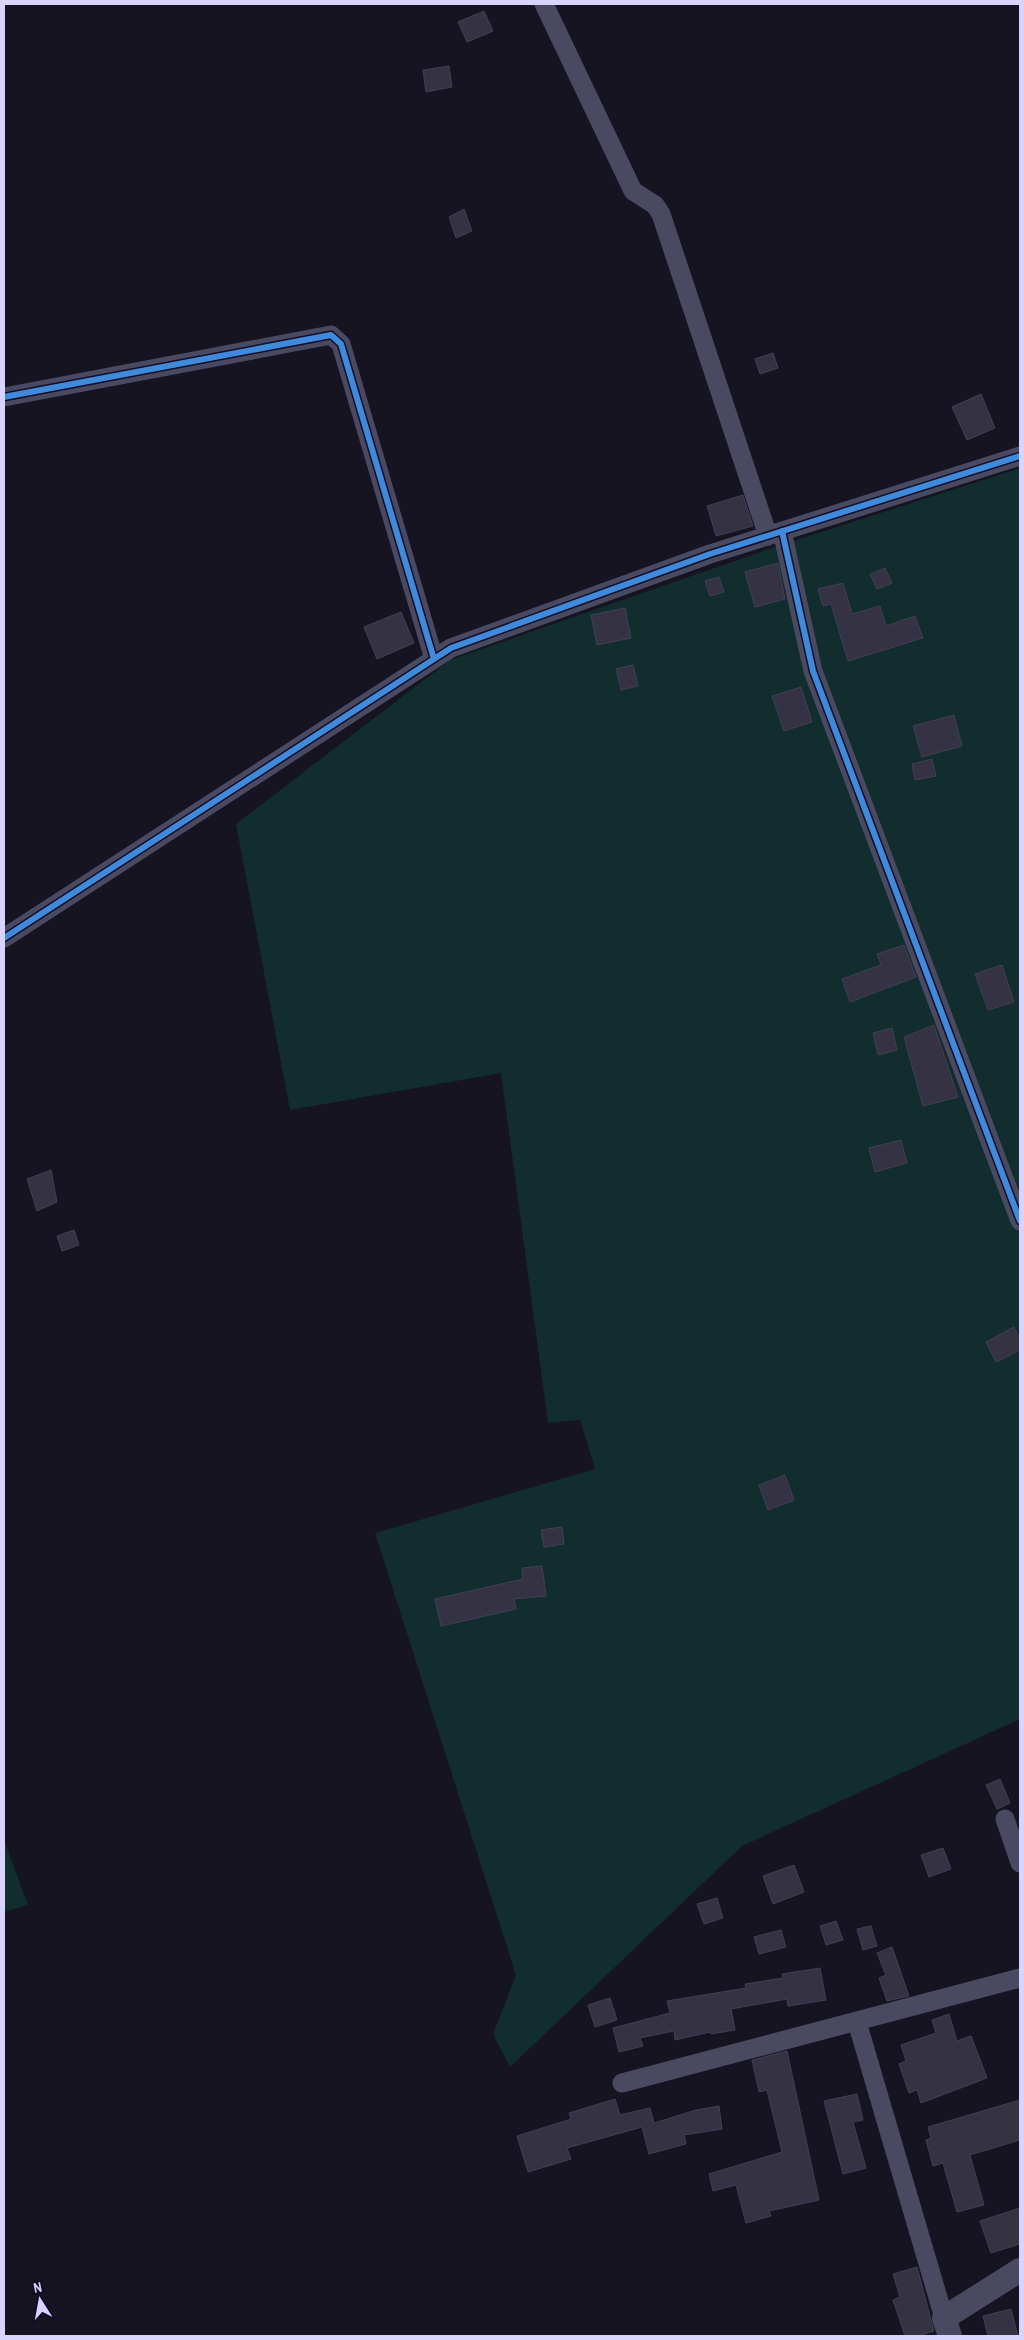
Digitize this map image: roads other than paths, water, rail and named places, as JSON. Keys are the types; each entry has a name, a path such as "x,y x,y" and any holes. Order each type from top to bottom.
{"street":[{"path":"544,4 633,191 655,205 660,214 775,534 813,671 1020,1221"},
{"path":"4,397 331,335 340,344 434,659"},
{"path":"4,938 451,648 710,554 1020,456"},
{"path":"1005,1819 1020,1863"},
{"path":"622,2082 1020,1978"},
{"path":"857,2022 947,2327 1020,2270"}]}
